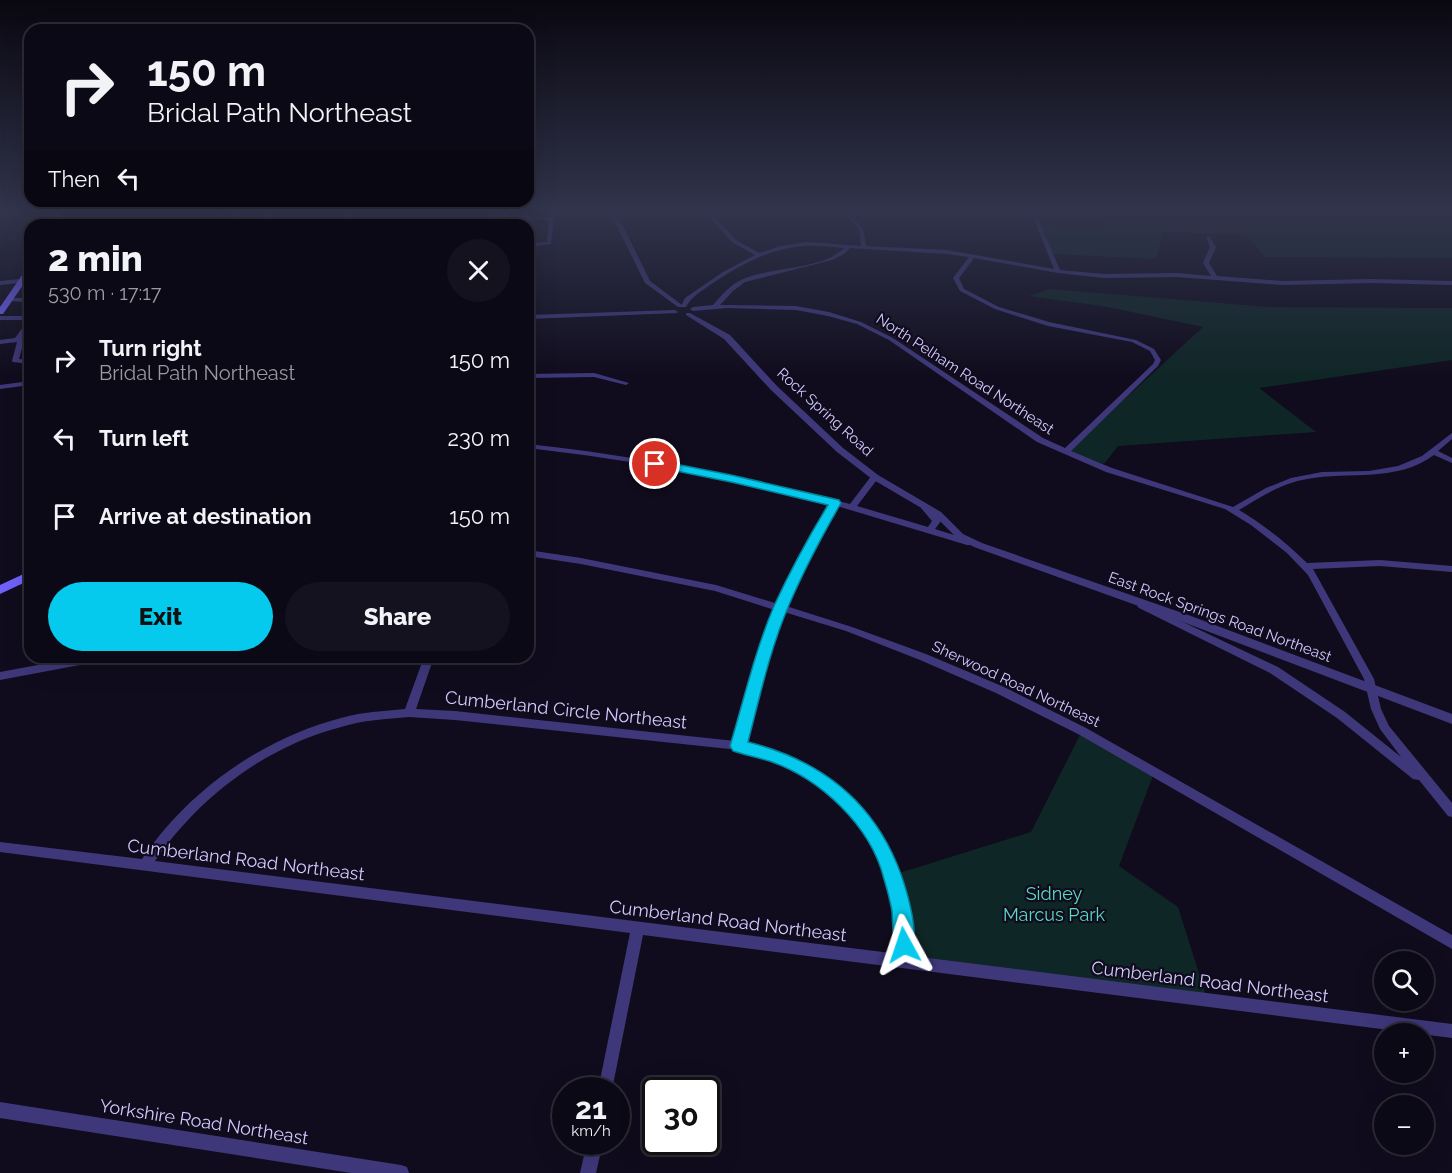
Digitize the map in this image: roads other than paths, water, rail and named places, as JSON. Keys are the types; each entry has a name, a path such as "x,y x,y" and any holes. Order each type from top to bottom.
{"main road":[{"path":"0,312 24,284"},
{"path":"0,590 24,578"}],"street":[{"name":"Rock Spring Road","path":"640,267 647,282 727,338 798,411 840,450 875,477 938,514 960,536 978,546"},
{"path":"684,309 687,299 738,267"},
{"path":"715,307 743,281 801,267"},
{"path":"965,267 956,278 958,286 967,294 997,308 1035,321 1134,341 1156,354 1158,360 1156,365 1065,452"},
{"path":"1034,267 1104,276 1178,275 1282,283 1380,281 1452,283"},
{"path":"1056,267 1058,271"},
{"path":"1208,267 1215,278"},
{"path":"0,283 24,280"},
{"path":"10,300 24,300"},
{"name":"North Pelham Road Northeast","path":"534,317 715,307 796,308 829,314 859,323 891,339 1020,428 1065,452 1109,470 1188,493 1234,510 1272,536 1312,573 1369,680 1376,709 1385,729 1449,808"},
{"path":"0,318 24,318"},
{"path":"24,331 19,340 15,361 24,362"},
{"path":"0,342 24,339"},
{"path":"534,376 594,375 626,383"},
{"path":"0,387 24,384"},
{"path":"1234,510 1262,492 1291,480 1392,470 1416,462 1452,435"},
{"path":"534,447 677,467 835,503 930,529 978,546"},
{"path":"1432,451 1452,461"},
{"path":"851,508 875,477"},
{"path":"739,746 763,657 781,607 812,543 835,503"},
{"path":"925,508 937,521 930,529"},
{"name":"East Rock Springs Road Northeast","path":"978,546 1263,647 1452,719"},
{"name":"Sherwood Road Northeast","path":"534,555 688,581 781,607 923,657 1000,690 1082,730 1452,942"},
{"path":"1306,566 1380,563 1452,569"},
{"path":"1132,601 1267,666 1308,691 1384,748 1449,808"},
{"path":"0,675 67,663"},
{"path":"409,713 427,663"},
{"name":"Cumberland Circle Northeast","path":"145,865 171,830 201,799 233,773 268,751 303,734 339,722 409,713 739,746 773,755 806,770 835,790 859,814 878,843 893,875 901,908 906,961"},
{"name":"Cumberland Road Northeast","path":"0,847 1452,1030"},
{"path":"608,1077 638,927"},
{"name":"Yorkshire Road Northeast","path":"0,1110 401,1173"},
{"path":"588,1173 592,1155"}],"park label":[{"name":"Sidney Marcus Park","path":"1054,904"}]}
